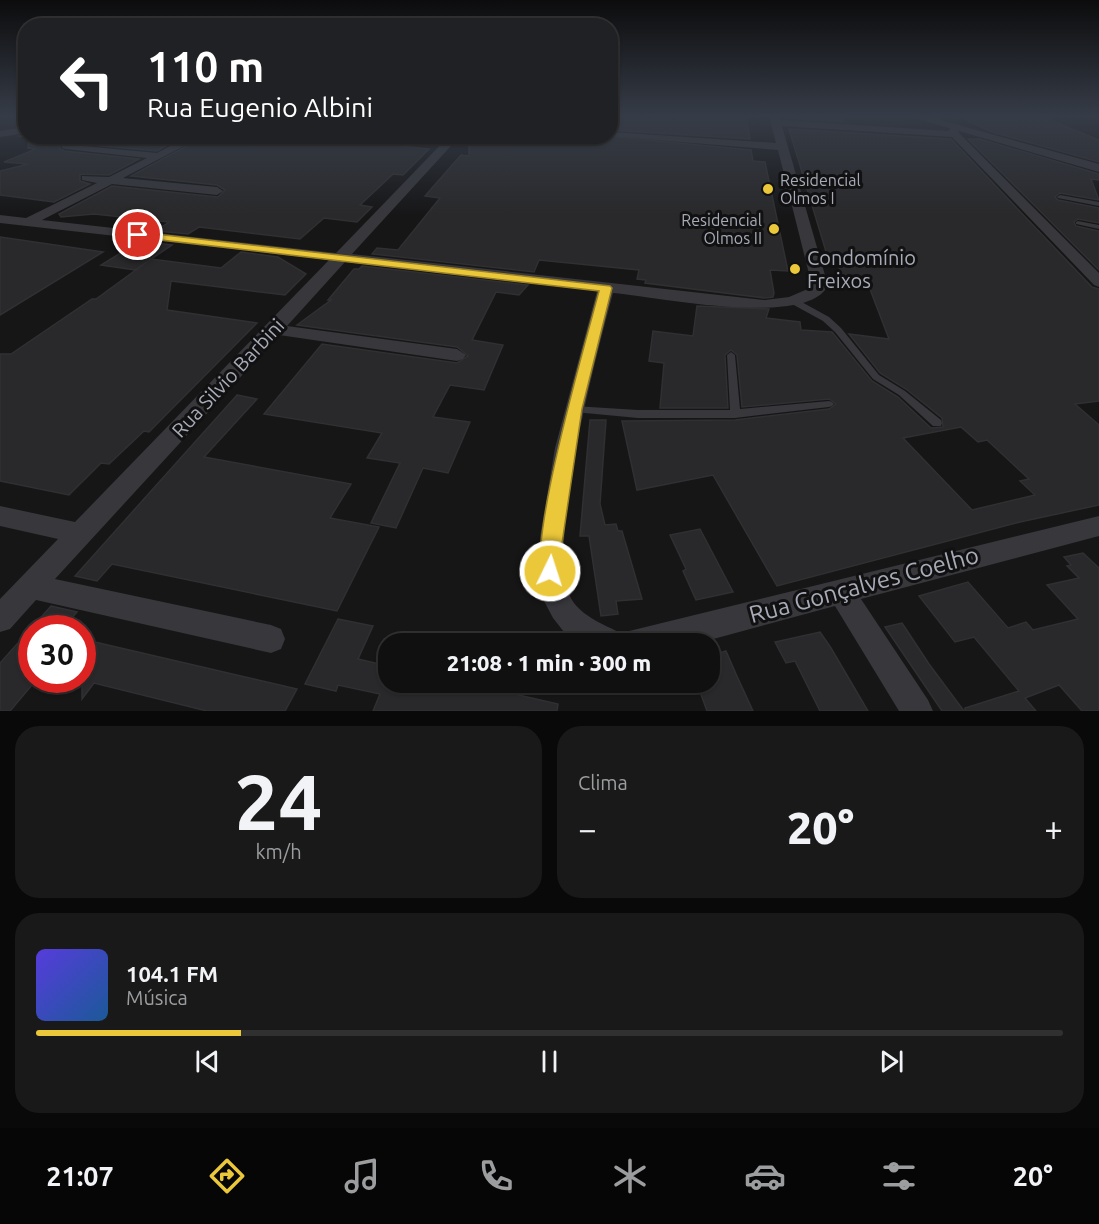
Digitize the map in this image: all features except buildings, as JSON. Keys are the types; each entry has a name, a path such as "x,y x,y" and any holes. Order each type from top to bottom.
{"street":[{"path":"96,149 159,156"},
{"path":"28,222 172,149"},
{"name":"Rua Silvio Barbini","path":"0,619 443,149"},
{"path":"4,222 28,222 765,305 795,302 817,290 819,282 784,149"},
{"path":"972,149 1099,282"},
{"path":"1026,149 1099,168"},
{"path":"86,177 217,191"},
{"path":"1076,258 1099,265"},
{"path":"594,633 570,619 558,601 550,571 553,529 574,409 606,288"},
{"path":"275,329 456,355"},
{"path":"0,516 80,534"},
{"name":"Rua Gonçalves Coelho","path":"681,633 1099,526"},
{"path":"31,586 271,639"},
{"path":"840,591 917,711"}],"lane":[{"path":"1060,197 1099,204"},
{"path":"1078,223 1099,227"},
{"path":"795,302 826,319 876,376 902,393 937,423"},
{"path":"731,355 735,414"},
{"path":"574,409 629,414 735,414 829,404"}],"place":[{"name":"Residencial Olmos I","path":"768,189"},
{"name":"Residencial Olmos II","path":"774,229"},
{"name":"Condomínio Freixos","path":"795,269"}],"route":[{"path":"138,235 606,288 574,409 553,529 550,571"}]}
